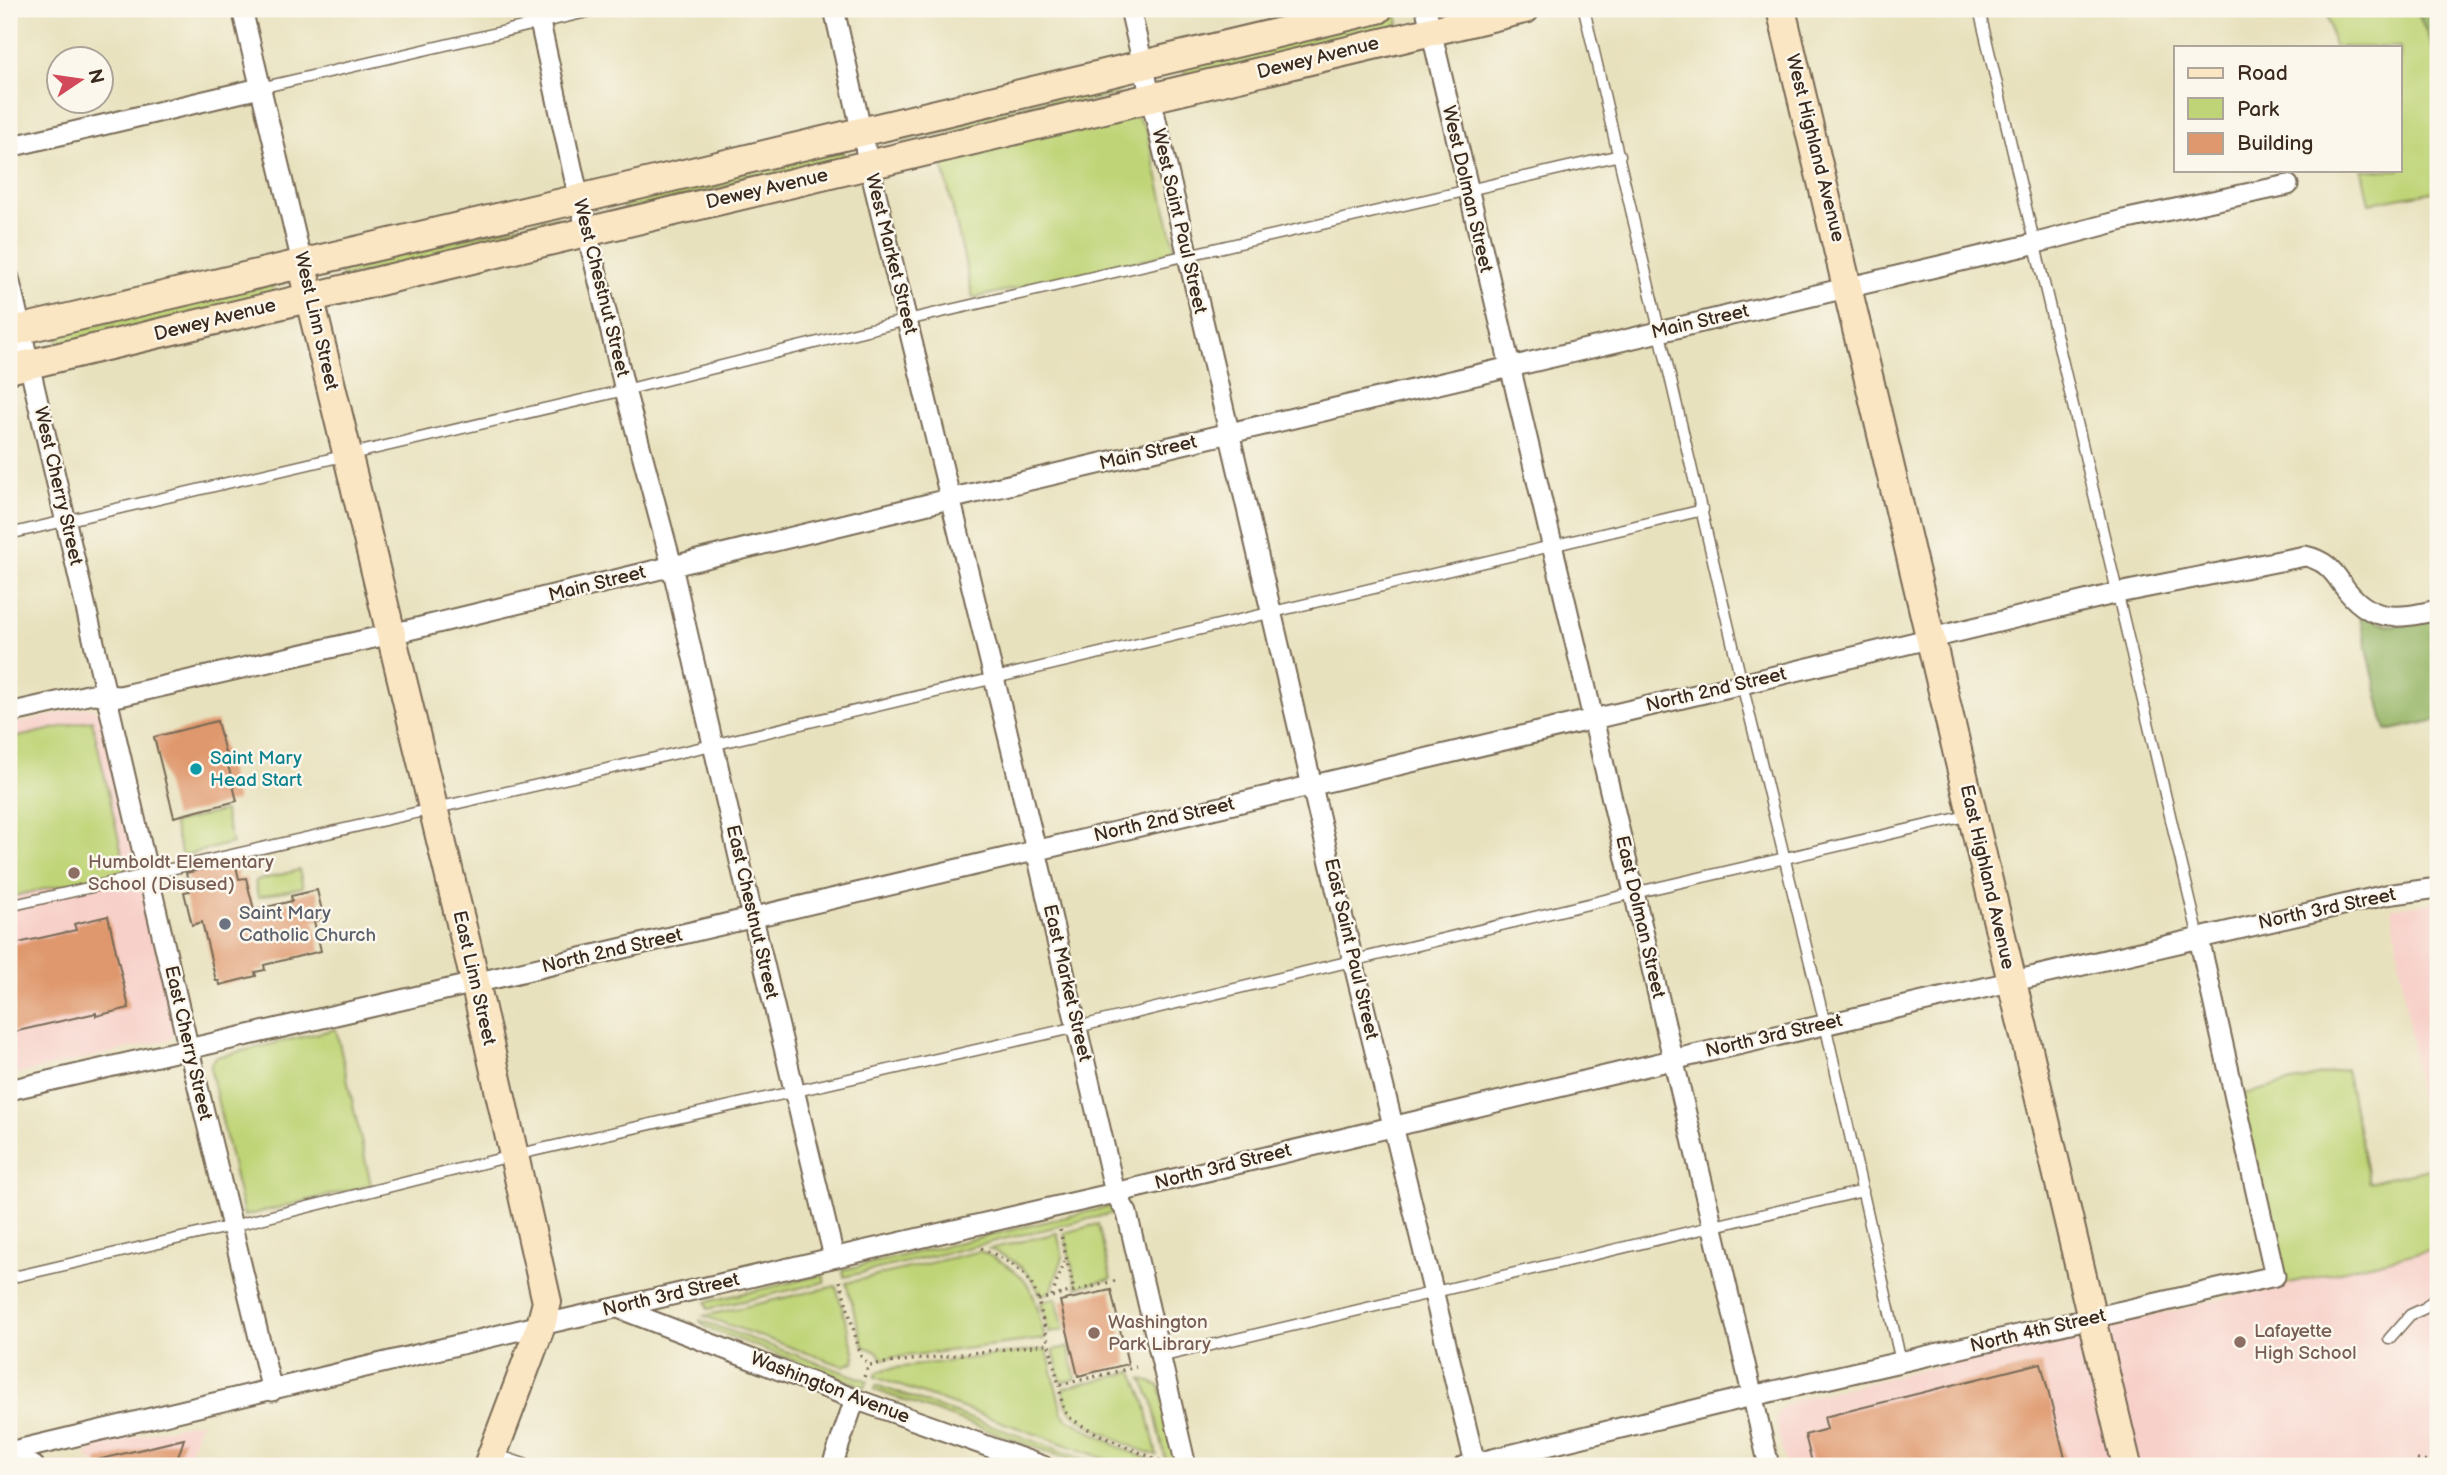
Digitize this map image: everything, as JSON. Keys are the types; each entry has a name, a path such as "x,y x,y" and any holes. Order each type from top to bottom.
{"street":[{"name":"West Linn Street","path":"242,9 391,633"},
{"name":"West Market Street","path":"834,9 949,499"},
{"name":"West Saint Paul Street","path":"1130,9 1230,433"},
{"name":"Dewey Avenue","path":"15,330 1378,9"},
{"name":"Dewey Avenue","path":"19,367 1150,99 1428,20 1525,9"},
{"name":"West Highland Avenue","path":"1781,9 1848,287"},
{"name":"West Chestnut Street","path":"539,16 625,390 672,566"},
{"name":"West Dolman Street","path":"1428,20 1510,368"},
{"path":"9,147 260,88"},
{"name":"Main Street","path":"9,713 92,694 120,696 2033,244 2123,220 2288,185"},
{"name":"West Cherry Street","path":"9,278 19,367 67,521 106,694"},
{"name":"East Highland Avenue","path":"1848,287 2127,1466"},
{"name":"East Dolman Street","path":"1510,368 1769,1466"},
{"name":"East Saint Paul Street","path":"1230,433 1433,1291 1469,1465"},
{"name":"East Market Street","path":"949,499 1036,850 1115,1193 1127,1213 1186,1466"},
{"name":"North 2nd Street","path":"9,1090 1313,786 2118,593 2305,556 2320,559 2365,607 2380,616 2403,617 2438,610"},
{"name":"East Chestnut Street","path":"672,566 752,918 834,1257"},
{"name":"East Linn Street","path":"391,633 475,983 547,1302 541,1325 490,1460"},
{"name":"East Cherry Street","path":"106,694 272,1391"},
{"name":"North 3rd Street","path":"9,1455 541,1325 1115,1193 1825,1024 2386,895 2438,888"},
{"name":"North 4th Street","path":"1469,1465 1752,1396 2275,1276 2199,938"},
{"name":"Washington Avenue","path":"618,1308 855,1399 1043,1466"},
{"path":"832,1466 855,1399"},
{"path":"9,1455 34,1466"}],"lane":[{"path":"260,88 539,16 600,9"},
{"path":"1584,9 1742,684 1825,1024 1901,1363"},
{"path":"1979,9 2199,938"},
{"path":"9,534 625,390 907,320 1620,155"},
{"path":"9,906 712,745 1703,510"},
{"path":"9,1278 232,1226 515,1155 1077,1027 1634,892 1972,815"},
{"path":"1160,1357 1863,1191"},
{"path":"2389,1339 2410,1315 2425,1308 2438,1294"},
{"path":"490,1460 530,1466"}],"path":[{"path":"1060,1230 1074,1291"},
{"path":"981,1248 1016,1266 1033,1284 1065,1409 1072,1418 1161,1461"},
{"path":"1052,1296 1066,1256"},
{"path":"840,1281 861,1356 869,1365"},
{"path":"1038,1300 1115,1281"},
{"path":"869,1365 1049,1344"},
{"path":"864,1377 869,1365"},
{"path":"1059,1385 1136,1367"},
{"path":"2417,1460 2438,1464"}],"shaded area":[{"name":"Humboldt Elementary School (Disused)","path":"87,707 101,715 175,1032 171,1039 9,1076 9,725"},
{"path":"2438,902 2438,1229 2392,908"},
{"name":"Lafayette High School","path":"2438,1248 2438,1466 1786,1466 1775,1419 1782,1407 1799,1399"},
{"path":"201,1421 185,1466 101,1466 90,1461 87,1455 92,1447"}],"green space":[{"path":"2326,9 2416,9 2438,59 2438,191 2369,203 2362,172 2402,172 2402,46 2334,46"},
{"path":"2416,9 2438,9 2438,59"},
{"path":"1389,15 1397,16 1399,23 1392,28 1193,77 1185,74 1183,66"},
{"path":"1118,83 1120,89 1115,95 902,143 899,135"},
{"path":"1128,114 1138,118 1147,131 1176,253 973,298 941,157"},
{"path":"843,147 844,155 839,160 630,209 623,208 621,202"},
{"path":"557,217 558,222 553,228 347,277 340,275 339,267"},
{"path":"272,284 274,291 270,296 65,343 58,341 56,334"},
{"path":"2359,613 2389,625 2438,617 2438,720 2386,731"},
{"path":"92,720 126,871 9,897 9,739"},
{"path":"224,811 232,843 182,856 173,823"},
{"path":"299,870 303,887 258,897 255,881"},
{"path":"336,1029 371,1185 244,1216 211,1063 216,1057"},
{"path":"2346,1069 2369,1182 2430,1169 2438,1248 2285,1284 2240,1095"},
{"path":"1108,1207 1118,1212 844,1277 843,1270"},
{"path":"1098,1224 1111,1279 1077,1287 1064,1233"},
{"path":"1057,1233 1063,1257 1051,1292 1040,1295 1032,1279 1020,1266 989,1249"},
{"path":"980,1251 1010,1268 1028,1284 1045,1339 882,1359 877,1351 864,1347 846,1283"},
{"path":"823,1275 825,1282 708,1309 706,1302"},
{"path":"836,1286 855,1355 854,1362 843,1366 704,1316"},
{"path":"1056,1298 1064,1330 1049,1333 1041,1302"},
{"path":"699,1320 868,1381 865,1387 707,1328"},
{"path":"1068,1347 1076,1379 1061,1382 1053,1350"},
{"path":"1047,1349 1062,1413 1066,1418 1121,1448 1158,1463 1159,1466 1125,1466 875,1377 877,1372 886,1369"},
{"path":"1133,1372 1145,1402 1157,1455 1096,1429 1074,1415 1066,1402 1063,1388"},
{"path":"1142,1379 1160,1386 1178,1466 1167,1466 1152,1400"},
{"path":"876,1385 1104,1466 1088,1466 875,1390"}],"building":[{"name":"Saint Mary Head Start","path":"217,721 237,801 174,817 154,737"},
{"path":"235,862 239,879 246,878 254,910 292,901 291,896 317,890 324,919 314,921 321,951 264,965 265,970 255,972 256,976 220,985 219,981 216,981 202,922 192,925 184,892 190,891 186,873"},
{"name":"Humboldt Elementary School (Disused)","path":"108,916 129,1008 9,1033 9,945 76,930 74,924"},
{"name":"Washington Park Library","path":"1111,1290 1128,1364 1078,1376 1060,1301"},
{"path":"2041,1363 2067,1466 1813,1466 1805,1435 1827,1429 1824,1417"},
{"path":"184,1439 175,1466 98,1466 97,1460"}],"place":[{"name":"Saint Mary Head Start","path":"196,769"},
{"name":"Humboldt Elementary School (Disused)","path":"74,873"},
{"name":"Saint Mary Catholic Church","path":"225,924"},
{"name":"Washington Park Library","path":"1094,1333"},
{"name":"Lafayette High School","path":"2240,1342"}]}
